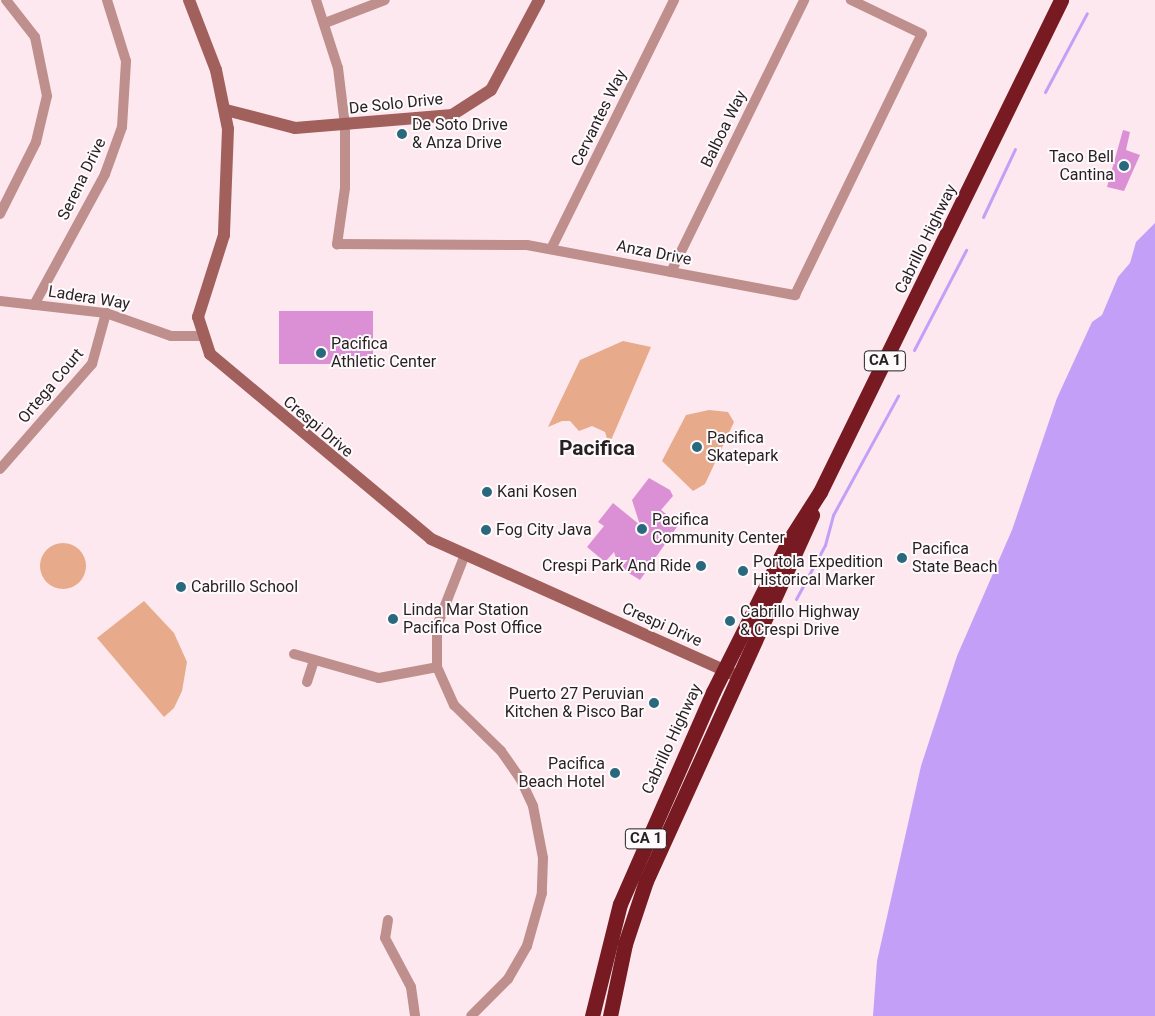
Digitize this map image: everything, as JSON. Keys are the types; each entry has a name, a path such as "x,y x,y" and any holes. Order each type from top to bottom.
{"highway":[{"name":"Cabrillo Highway","path":"592,1016 606,946 627,883 723,670 788,542 820,492 1061,0"},
{"name":"Cabrillo Highway","path":"610,1016 625,944 646,881 801,547 820,492"}],"street":[{"path":"0,214 36,142 47,96 35,37 6,0"},
{"name":"Serena Drive","path":"34,305 104,174 122,127 126,61 107,0"},
{"path":"190,0 210,50 226,110 227,216 220,253 199,308 200,336"},
{"path":"316,0 338,68 345,125"},
{"path":"325,23 385,0"},
{"name":"De Solo Drive","path":"226,110 295,128 435,119 474,105 491,90 539,0"},
{"name":"Cervantes Way","path":"551,249 674,0"},
{"name":"Balboa Way","path":"672,272 804,0"},
{"name":"Anza Drive","path":"345,125 345,188 337,244 498,243 551,249 795,295 922,34 851,0"},
{"name":"Ladera Way","path":"0,301 106,313 171,336 200,336"},
{"name":"Ortega Court","path":"0,469 92,364 106,313"},
{"name":"Crespi Drive","path":"200,336 217,363 402,519 464,557 741,678"},
{"path":"464,557 437,626 437,667 454,705 501,750 520,778 536,816 543,858 542,893 527,946 508,979 472,1016"},
{"path":"294,654 379,678 437,667"},
{"path":"307,682 314,660"},
{"path":"388,920 385,938 411,987 415,1016"}],"shaded area":[{"path":"1155,223 1155,1016 873,1016 877,961 921,766 957,656 1012,530 1057,398 1092,322 1102,315 1118,277 1130,263 1136,242"},
{"path":"623,341 651,347 609,445 605,432 592,426 579,431 570,421 562,421 548,427 580,360"},
{"name":"Pacifica Skatepark","path":"709,410 728,412 734,422 705,484 693,491 662,461 686,415"},
{"path":"63,543 76,547 82,553 86,566 82,579 76,585 63,589 50,585 44,579 40,566 44,553 50,547"},
{"path":"144,601 174,633 187,662 182,691 174,708 164,717 97,638"}],"building":[{"name":"Taco Bell Cantina","path":"1123,130 1130,132 1126,150 1140,155 1124,191 1107,187"},
{"path":"279,311 373,311 373,358 366,358 366,364 279,364"},
{"name":"Pacifica Community Center","path":"649,478 670,490 673,496 661,510 679,524 640,580 619,567 614,552 605,562 587,547 604,526 598,522 613,503 640,525 632,500"}],"waterway":[{"path":"1045,92 1087,13"},
{"path":"983,217 1015,149"},
{"path":"914,350 966,250"},
{"path":"796,599 825,545 833,515 898,396"}],"place":[{"name":"De Soto Drive & Anza Drive","path":"402,134"},
{"name":"Taco Bell Cantina","path":"1124,166"},
{"name":"Pacifica Athletic Center","path":"321,353"},
{"name":"Pacifica Skatepark","path":"697,447"},
{"name":"Kani Kosen","path":"487,492"},
{"name":"Pacifica Community Center","path":"642,529"},
{"name":"Fog City Java","path":"486,530"},
{"name":"Pacifica State Beach","path":"902,558"},
{"name":"Crespi Park And Ride","path":"701,566"},
{"name":"Portola Expedition Historical Marker","path":"743,571"},
{"name":"Cabrillo School","path":"181,587"},
{"name":"Linda Mar Station Pacifica Post Office","path":"393,619"},
{"name":"Cabrillo Highway & Crespi Drive","path":"730,621"},
{"name":"Puerto 27 Peruvian Kitchen & Pisco Bar","path":"654,703"},
{"name":"Pacifica Beach Hotel","path":"615,773"}],"district":[{"name":"Pacifica","path":"597,448"}]}
